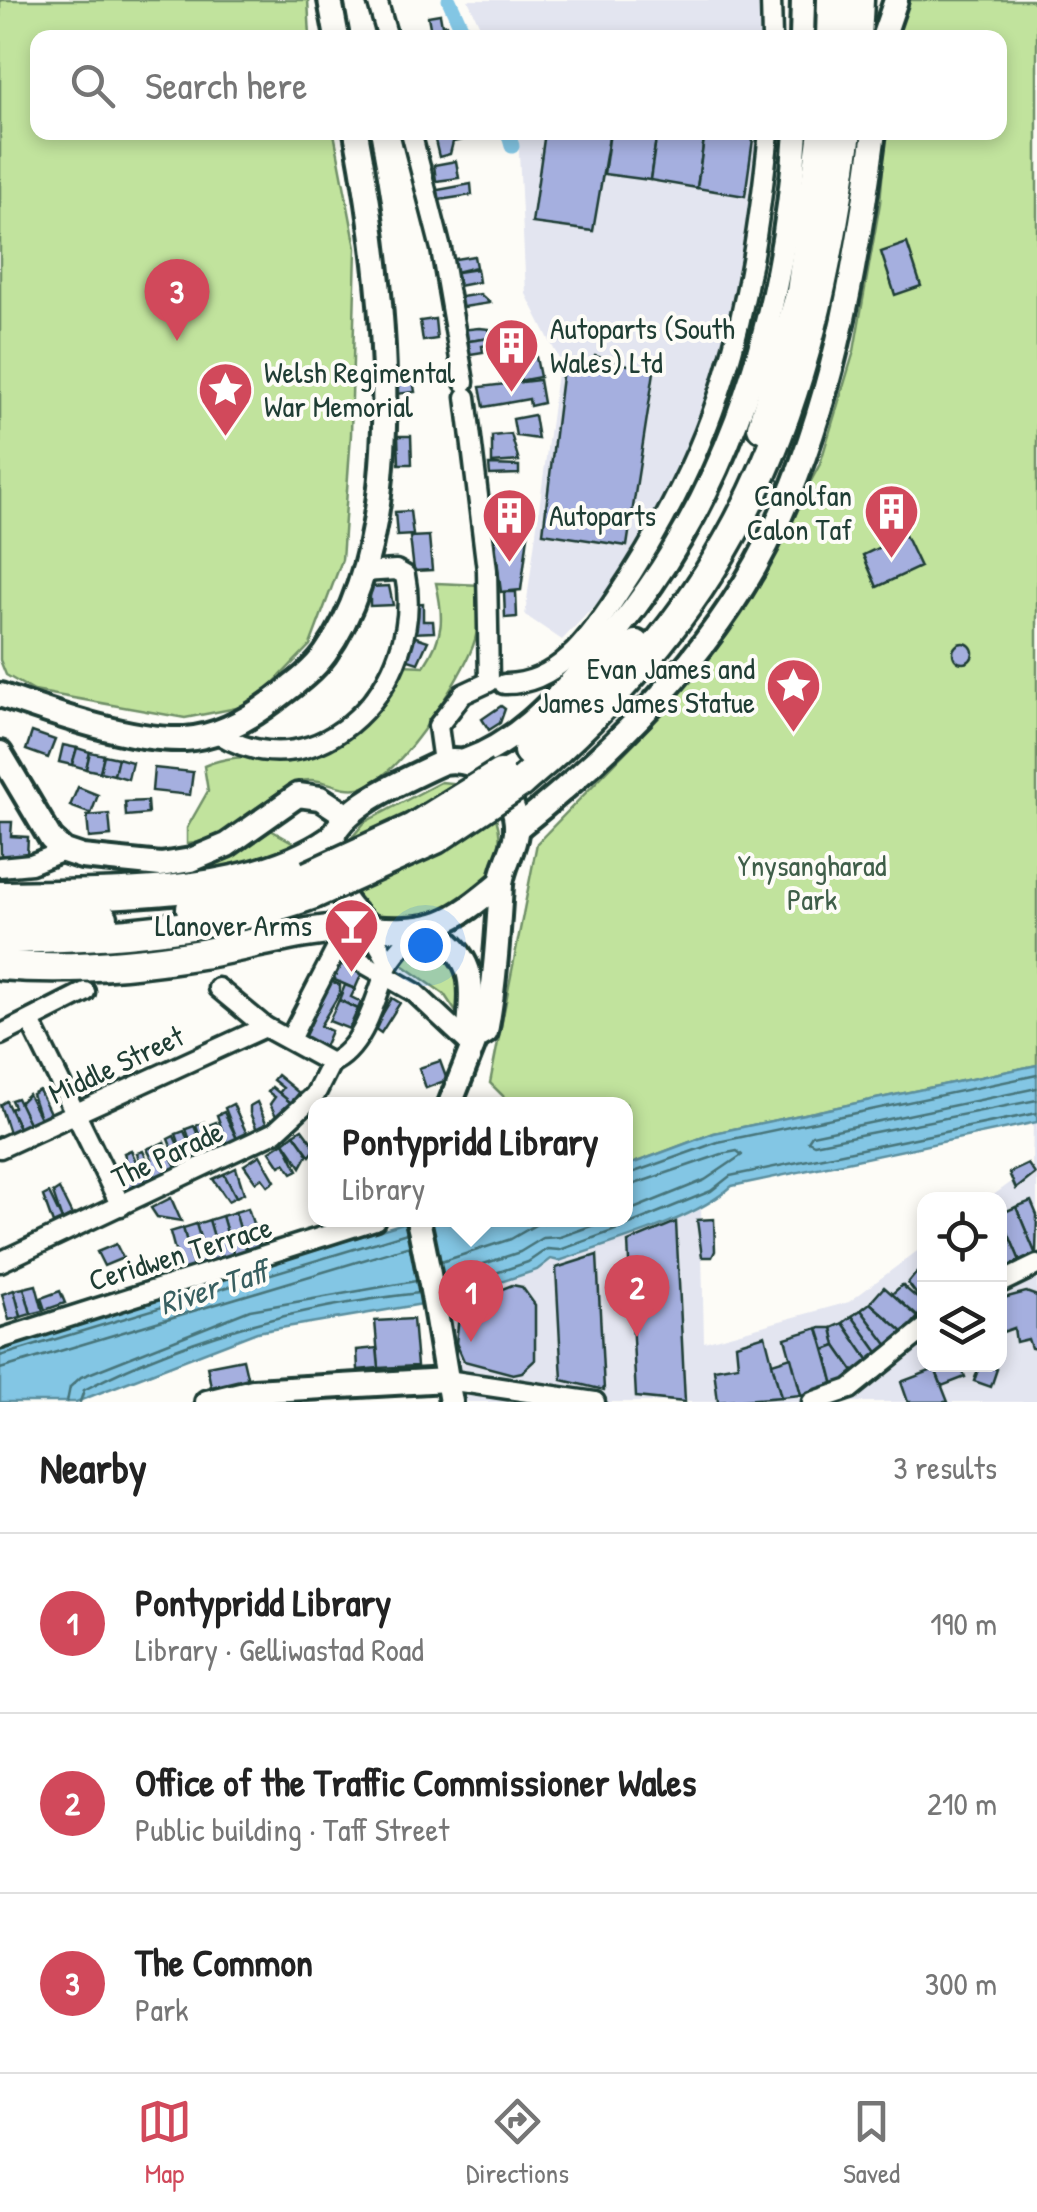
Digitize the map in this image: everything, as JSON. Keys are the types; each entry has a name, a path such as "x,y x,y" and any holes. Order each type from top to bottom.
{"highway":[{"path":"831,30 832,0"},
{"path":"857,30 858,0"},
{"path":"514,776 649,630 696,563 739,484 776,390 801,292 822,140"},
{"path":"0,939 109,937 182,929 402,857 623,690 673,631 747,511 797,390 835,228 846,140"},
{"path":"0,896 137,893 203,885 302,856 331,840"},
{"path":"0,917 105,918 183,910 311,885"},
{"path":"0,966 96,967 198,954 338,928 369,928"}],"main road":[{"path":"330,0 336,30"},
{"path":"802,30 803,0"},
{"path":"882,30 883,0"},
{"path":"885,30 896,0"},
{"path":"0,695 150,737 184,739 217,733 265,707 312,670 335,636 362,572 383,452 381,333 373,224 357,140"},
{"path":"501,882 467,912 422,930 369,928 332,885 327,871 331,840 346,815 454,762 499,745 537,717 616,634 669,561 710,490 748,398 783,243 795,140"},
{"path":"516,829 646,711 722,618 766,545 797,473 837,348 873,140"},
{"path":"0,753 64,851 161,865 191,860 227,845 298,795 320,798 346,815"},
{"path":"453,1097 475,1043 486,1032 501,882 516,829 512,805 490,773 454,762"},
{"path":"422,930 466,961 472,985 469,1029 475,1043"},
{"path":"207,1402 253,1391 449,1391 437,1303 420,1227"},
{"path":"362,1388 394,1402"}],"street":[{"path":"377,0 386,30"},
{"path":"772,0 772,30"},
{"path":"414,140 440,248 465,390 497,683"},
{"path":"454,762 438,726 463,694 497,683 530,681 579,648 665,524 690,476 736,344 754,250 768,140"},
{"path":"217,733 242,749 306,751 351,726 394,669 408,627 405,575 396,570 362,572"},
{"path":"0,867 31,864 64,851"},
{"path":"369,928 387,968"},
{"name":"The Parade","path":"313,1097 331,1062 353,1041 380,996 387,968 422,930"},
{"path":"290,1039 337,948 387,968 475,1043"},
{"path":"218,988 260,1029 290,1039 331,1062"},
{"path":"0,1035 85,992"},
{"path":"30,1021 121,1206"},
{"name":"Middle Street","path":"0,1148 260,1029"},
{"name":"The Parade","path":"0,1262 276,1132 308,1102"},
{"name":"Ceridwen Terrace","path":"0,1339 353,1227"},
{"path":"1002,1282 1035,1268"},
{"path":"812,1402 850,1389 917,1335"},
{"path":"449,1391 595,1402"}],"shaded area":[{"path":"468,0 766,0 767,30 482,30"},
{"path":"518,140 763,140 759,205 715,382 661,512 604,596 562,640 525,615 559,359 526,294"},
{"path":"1037,1122 1037,1402 463,1402 446,1300 701,1206 704,1342 849,1302 917,1251 917,1372 1007,1372 1007,1192 998,1192 1032,1167 1033,1123"}],"green space":[{"path":"0,0 308,0 310,30 30,30 30,140 335,140 356,248 351,434 342,560 310,645 252,705 185,718 34,691 6,675 0,660"},
{"name":"Ynysangharad Park","path":"906,0 1032,0 1037,5 1037,1065 714,1133 633,1163 633,1097 504,1097 490,1083 537,843 674,702 746,602 820,464 854,351 880,203 885,140 1007,140 1007,30 898,30"},
{"path":"436,583 481,585 476,637 438,709 390,769 359,788 315,780 296,782 226,830 187,844 187,828 208,791 204,766 229,759 320,751 347,732 401,665 424,666 440,626"},
{"path":"441,782 462,784 343,848 365,822"},
{"path":"496,818 500,837 492,870 482,884 455,906 421,917 394,920 374,913 351,893 442,851"},
{"path":"269,829 303,848 174,881 172,875 209,867"},
{"path":"432,946 456,967 460,1018 444,994 400,963 412,948"}],"water":[{"name":"River Taff","path":"1037,1065 1037,1122 732,1186 696,1210 650,1230 559,1261 551,1259 537,1270 446,1300 257,1332 76,1402 0,1402 0,1348 390,1227 633,1227 633,1163 714,1133"}],"building":[{"path":"440,14 442,25 447,24 448,30 431,30 428,16"},
{"path":"435,140 462,140 453,142 450,154 439,157"},
{"path":"544,140 609,140 593,231 532,223"},
{"path":"609,140 656,140 650,180 604,174"},
{"path":"656,140 704,140 697,188 650,180"},
{"path":"704,140 753,140 745,196 697,188"},
{"path":"456,161 459,178 436,181 434,165"},
{"path":"471,184 472,195 439,200 438,190"},
{"path":"907,243 921,286 895,295 881,252"},
{"path":"474,256 476,267 451,273 449,260"},
{"path":"477,269 479,282 453,287 451,273"},
{"path":"480,294 490,303 457,308 455,298"},
{"path":"435,319 437,339 423,341 420,321"},
{"path":"489,329 491,338 462,342 460,330"},
{"path":"531,332 540,377 508,383 499,338"},
{"path":"491,338 492,344 482,346 483,352 464,355 462,342"},
{"path":"595,356 654,372 627,546 543,533 564,360 593,366"},
{"path":"412,373 415,392 396,394 394,375"},
{"name":"Autoparts (South Wales) Ltd","path":"539,380 543,403 530,406 529,399 484,407 480,387"},
{"path":"534,415 538,439 516,436 513,419"},
{"path":"511,434 519,461 492,463 492,436"},
{"path":"398,436 411,436 412,464 399,464"},
{"path":"489,465 519,466 519,474 490,475"},
{"path":"490,496 511,496 511,515 491,516"},
{"path":"410,511 413,535 397,536 395,512"},
{"name":"Autoparts","path":"531,512 521,590 501,592 491,516"},
{"name":"Canolfan Calon Taf","path":"905,535 920,567 877,587 863,555"},
{"path":"429,536 432,570 414,571 410,537"},
{"path":"389,586 393,605 370,606 370,587"},
{"name":"Autoparts","path":"504,592 516,592 517,617 505,618"},
{"path":"423,603 423,621 433,621 434,632 411,633 411,604"},
{"path":"410,635 428,641 418,663 402,658"},
{"path":"963,643 973,653 963,663 953,653"},
{"path":"501,706 505,709 500,723 489,730 482,719"},
{"path":"32,732 55,740 48,758 26,750"},
{"path":"63,745 77,748 72,765 59,762"},
{"path":"77,748 90,752 86,769 72,765"},
{"path":"90,752 104,755 100,772 86,769"},
{"path":"104,755 118,758 114,775 100,772"},
{"path":"118,758 132,762 128,779 114,775"},
{"path":"154,768 193,772 190,795 152,791"},
{"path":"78,787 98,795 91,814 70,806"},
{"path":"147,801 148,814 126,816 125,802"},
{"path":"109,814 111,836 89,838 87,816"},
{"path":"0,822 12,822 11,836 28,837 27,856 1,855"},
{"path":"334,961 362,973 355,989 328,977"},
{"path":"331,981 340,985 340,993 320,1026 331,1031 324,1047 304,1038"},
{"path":"345,985 355,989 351,997 361,1002 358,1009 339,1000"},
{"path":"392,998 400,1003 381,1033 374,1028"},
{"path":"339,1000 358,1009 349,1029 329,1021"},
{"path":"440,1061 447,1080 426,1088 419,1068"},
{"path":"277,1075 299,1093 291,1103 279,1093 283,1088 273,1080"},
{"path":"272,1087 291,1103 278,1120 270,1104 275,1097 268,1092"},
{"path":"39,1090 50,1113 40,1118 32,1094"},
{"path":"28,1094 40,1118 29,1123 19,1103"},
{"path":"17,1098 29,1123 19,1128 10,1109 14,1107 11,1100"},
{"path":"6,1101 19,1128 9,1133 0,1105"},
{"path":"257,1102 267,1125 257,1130 250,1106"},
{"path":"233,1104 247,1134 237,1139 225,1108"},
{"path":"224,1112 237,1139 227,1144 217,1115"},
{"path":"204,1122 217,1148 206,1153 196,1126"},
{"path":"216,1122 227,1144 217,1148 209,1125"},
{"path":"194,1126 206,1153 196,1158 186,1129"},
{"path":"302,1129 308,1137 308,1153 294,1134"},
{"path":"184,1131 196,1158 186,1163 176,1134"},
{"path":"294,1134 308,1154 301,1167 284,1142"},
{"path":"174,1136 186,1163 176,1167 168,1151 172,1149 168,1139"},
{"path":"164,1142 176,1167 166,1172 156,1146"},
{"path":"284,1142 298,1170 292,1173 285,1163 280,1166 270,1151"},
{"path":"154,1146 166,1172 155,1177 147,1149"},
{"path":"131,1150 145,1182 135,1186 124,1153"},
{"path":"143,1151 155,1177 145,1182 137,1153"},
{"path":"260,1155 275,1181 268,1186 262,1178 256,1182 244,1165"},
{"path":"1028,1164 1035,1174 1016,1189 1009,1173"},
{"path":"121,1165 135,1186 125,1191 114,1168"},
{"path":"236,1168 244,1193 236,1197 224,1174"},
{"path":"224,1174 236,1197 228,1201 213,1179"},
{"path":"59,1189 72,1215 62,1220 53,1193"},
{"path":"49,1193 62,1220 53,1224 43,1196"},
{"path":"171,1198 181,1221 157,1217 151,1208"},
{"path":"1031,1201 1037,1215 1036,1255 1016,1207"},
{"path":"1016,1207 1036,1255 1020,1261 1007,1230 1007,1211"},
{"path":"248,1208 261,1248 247,1252 235,1212"},
{"path":"235,1212 247,1252 234,1257 222,1216"},
{"path":"222,1216 234,1257 221,1261 209,1220"},
{"path":"714,1219 715,1251 712,1257 702,1257 697,1220"},
{"path":"209,1220 221,1261 208,1265 196,1224"},
{"path":"676,1222 685,1402 636,1397 628,1242"},
{"path":"196,1224 208,1265 194,1269 183,1228"},
{"path":"183,1228 194,1269 181,1273 170,1232"},
{"path":"1007,1230 1020,1261 1009,1266 1007,1261"},
{"path":"116,1244 123,1258 104,1266 97,1252"},
{"path":"597,1255 604,1390 562,1380 556,1268"},
{"path":"917,1272 917,1295 908,1283"},
{"path":"36,1285 43,1311 31,1314 24,1288"},
{"path":"512,1285 522,1287 535,1305 535,1360 522,1372 513,1374 464,1361 456,1343 460,1306"},
{"path":"902,1285 917,1298 917,1316 892,1294"},
{"path":"884,1287 917,1318 904,1333 870,1303"},
{"path":"24,1288 31,1314 21,1317 14,1290"},
{"path":"14,1290 21,1317 9,1320 2,1294"},
{"path":"60,1291 65,1303 45,1310 41,1298"},
{"path":"1026,1292 1037,1296 1037,1349 1031,1348 1028,1339 1016,1342 1014,1328 1007,1330 1007,1297"},
{"path":"870,1303 904,1333 888,1346 861,1310"},
{"path":"861,1310 888,1346 879,1354 852,1316"},
{"path":"852,1316 879,1354 869,1361 843,1323"},
{"path":"413,1319 417,1366 379,1368 375,1321"},
{"path":"843,1323 869,1361 856,1375 836,1346 832,1328"},
{"path":"818,1328 834,1385 801,1395 785,1338"},
{"path":"818,1328 832,1328 836,1346 825,1350"},
{"path":"765,1335 781,1397 718,1402 714,1369 738,1365 736,1344"},
{"path":"836,1346 856,1375 834,1385 825,1350"},
{"path":"377,1348 379,1368 358,1370 357,1350"},
{"path":"791,1357 801,1395 781,1397 772,1363"},
{"path":"243,1359 249,1385 212,1392 207,1366"},
{"path":"936,1372 963,1372 965,1377 942,1386"},
{"path":"936,1372 948,1402 908,1402 901,1382"},
{"path":"977,1372 996,1372 991,1387 974,1381"}],"waterway":[{"path":"449,0 462,30"},
{"path":"510,140 512,146"}],"place":[{"name":"The Common","path":"177,341"},
{"name":"Autoparts (South Wales) Ltd","path":"511,394"},
{"name":"Welsh Regimental War Memorial","path":"225,438"},
{"name":"Canolfan Calon Taf","path":"891,561"},
{"name":"Autoparts","path":"510,564"},
{"name":"Evan James and James James Statue","path":"794,734"},
{"name":"Llanover Arms","path":"351,974"},
{"name":"Office of the Traffic Commissioner Wales","path":"637,1337"},
{"name":"Pontypridd Library","path":"471,1342"}]}
